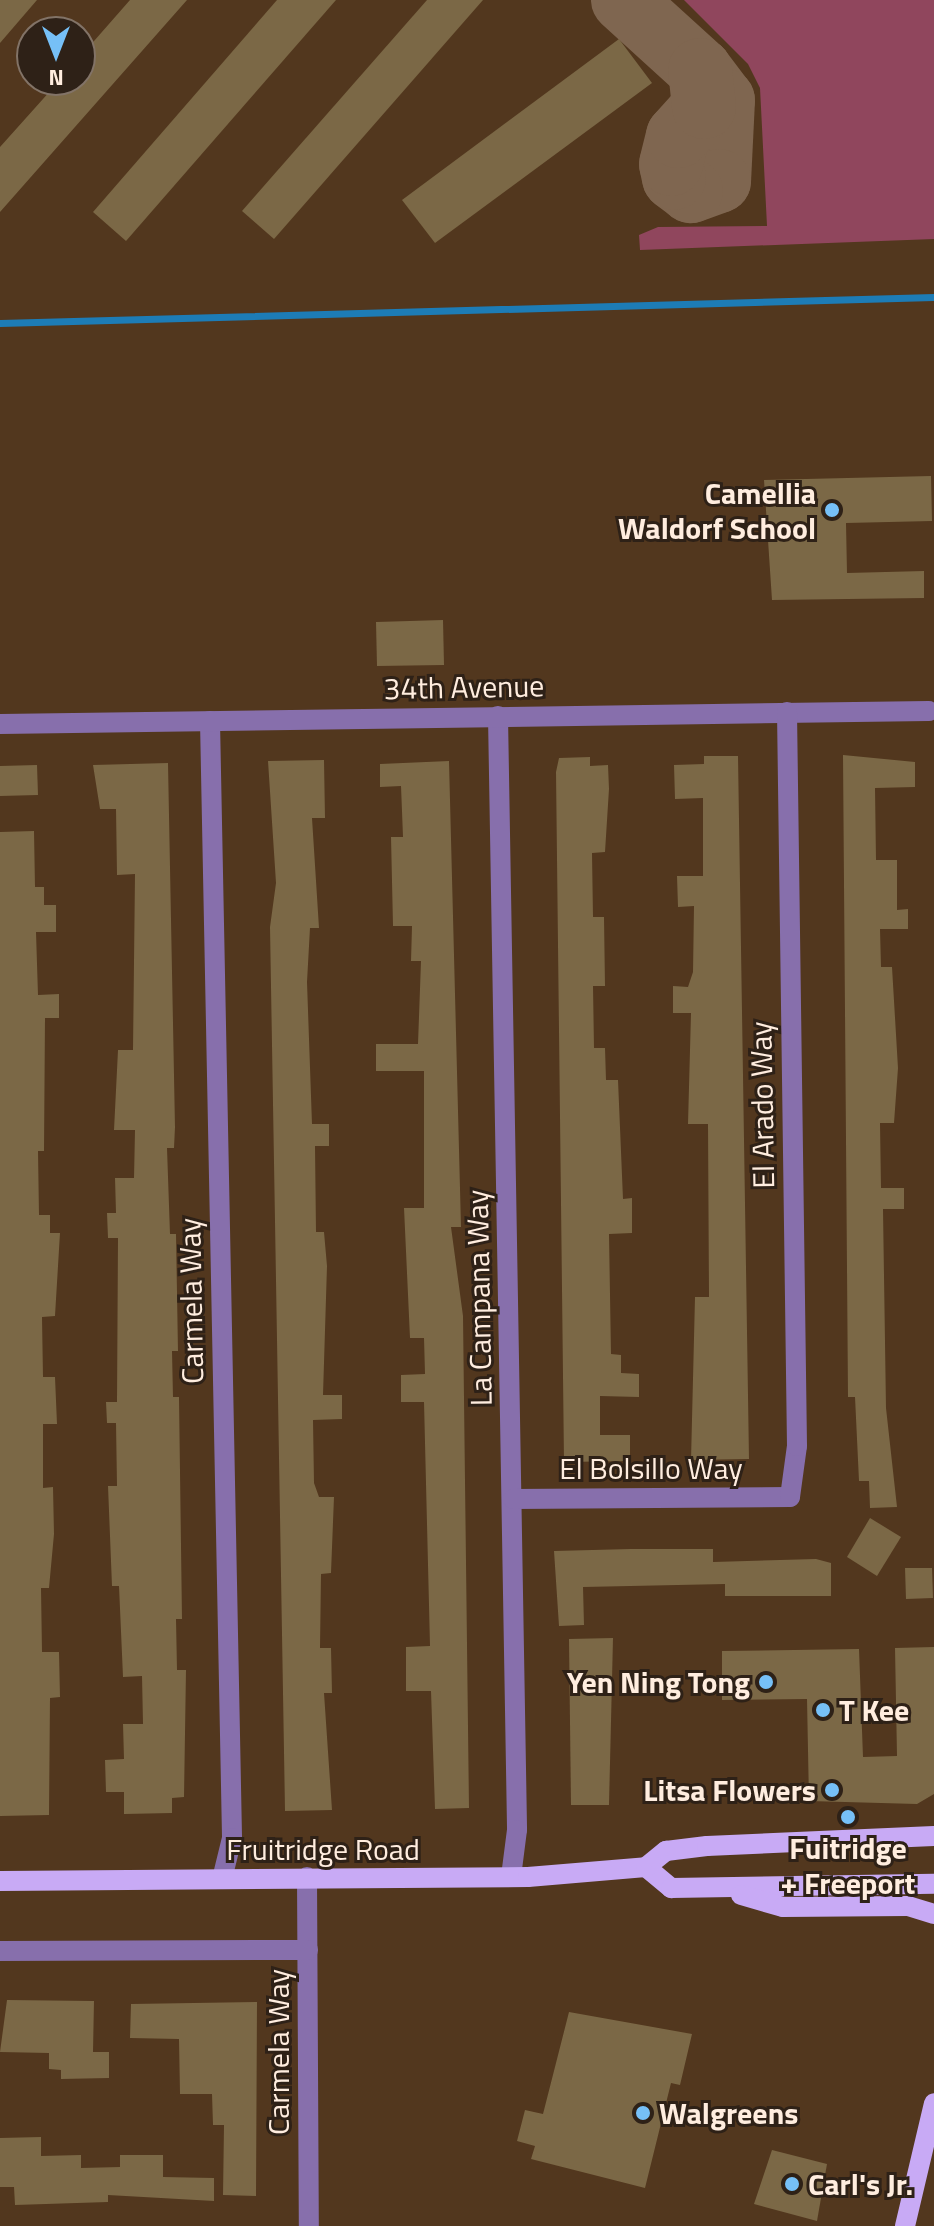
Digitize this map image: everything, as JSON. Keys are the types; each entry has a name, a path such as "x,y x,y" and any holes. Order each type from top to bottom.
{"main road":[{"name":"Fruitridge Road","path":"0,1881 511,1877 646,1867 666,1851 707,1846 934,1836"},
{"path":"646,1867 671,1888 934,1884"},
{"path":"722,1889 783,1907 908,1906 934,1914"},
{"path":"905,2226 934,2103"}],"street":[{"name":"34th Avenue","path":"0,724 929,711"},
{"name":"El Arado Way","path":"787,712 797,1446 790,1497"},
{"name":"La Campana Way","path":"498,716 517,1835 511,1877"},
{"name":"Carmela Way","path":"210,721 232,1838 222,1879"},
{"name":"El Bolsillo Way","path":"513,1499 790,1497"},
{"name":"Carmela Way","path":"307,1877 309,2226"},
{"path":"0,1951 308,1950"}],"shaded area":[{"path":"684,0 934,0 934,239 640,250 639,235 658,227 767,226 760,88 748,64"}],"building":[{"path":"0,0 37,0 23,16 16,16 16,24 0,43"},
{"path":"130,0 187,0 0,212 0,147 46,96 96,96 96,39"},
{"path":"277,0 336,0 126,241 93,212"},
{"path":"427,0 483,0 274,239 242,211"},
{"path":"619,39 652,83 435,243 402,200"},
{"path":"931,476 932,521 846,523 847,573 924,571 924,598 772,600 764,480"},
{"path":"443,620 444,665 377,666 376,622"},
{"path":"843,755 915,762 915,787 875,788 876,860 897,860 897,910 908,909 908,929 880,929 881,967 892,967 898,1068 894,1123 880,1123 881,1188 904,1188 904,1209 883,1209 886,1408 897,1507 870,1508 869,1481 859,1481 855,1397 848,1397"},
{"path":"704,756 738,756 749,1459 691,1460 695,1297 709,1297 708,1124 688,1124 691,1013 673,1013 673,986 688,987 693,972 694,906 678,907 677,876 703,876 703,798 675,799 674,765 704,764"},
{"path":"590,757 590,766 608,765 609,789 605,852 592,853 593,917 604,917 605,986 593,986 594,1048 605,1048 606,1080 618,1080 623,1199 632,1198 632,1233 609,1234 611,1354 621,1355 621,1373 639,1374 639,1397 600,1396 600,1435 630,1435 630,1461 564,1462 556,772 559,758"},
{"path":"324,760 325,818 312,818 319,928 310,928 307,982 312,1124 329,1124 329,1146 315,1146 316,1232 324,1232 327,1266 323,1395 342,1395 342,1419 313,1420 314,1483 319,1497 334,1497 331,1573 321,1574 320,1648 331,1648 332,1693 324,1693 332,1810 285,1811 270,927 276,883 268,761"},
{"path":"449,761 461,1227 451,1227 463,1316 469,1808 435,1809 431,1691 406,1691 406,1647 430,1646 424,1402 401,1402 401,1375 425,1374 424,1338 410,1338 404,1208 424,1208 424,1071 376,1071 376,1044 418,1044 421,961 411,961 412,926 393,926 391,837 403,837 401,786 380,787 380,764"},
{"path":"168,763 175,1127 174,1148 167,1148 170,1234 176,1234 178,1351 172,1351 173,1397 179,1397 182,1619 176,1619 177,1670 186,1670 184,1797 172,1798 172,1813 124,1814 124,1792 106,1792 105,1760 124,1759 123,1724 143,1724 142,1676 123,1677 119,1586 112,1586 108,1486 117,1486 116,1423 107,1423 106,1402 117,1402 118,1238 108,1238 107,1213 116,1213 115,1178 134,1178 135,1130 114,1130 118,1050 133,1050 135,874 117,875 116,809 100,809 93,765"},
{"path":"37,765 38,795 0,796 0,766"},
{"path":"34,831 35,887 44,887 44,905 56,905 56,932 36,932 38,995 59,994 59,1018 45,1018 44,1151 38,1151 39,1215 50,1215 50,1233 60,1233 55,1316 42,1317 43,1377 55,1377 57,1424 43,1424 43,1488 53,1487 54,1534 49,1588 41,1588 42,1652 59,1652 60,1697 50,1698 49,1815 0,1816 0,832"},
{"path":"870,1518 901,1537 877,1576 847,1557"},
{"path":"713,1549 713,1562 816,1559 831,1563 831,1596 725,1596 725,1584 583,1587 584,1625 559,1626 554,1551"},
{"path":"905,1568 932,1568 933,1598 906,1599"},
{"path":"613,1638 609,1805 571,1805 569,1639"},
{"path":"934,1647 934,1794 917,1804 809,1801 807,1699 722,1700 722,1651 859,1649 863,1757 897,1756 895,1648"},
{"path":"7,2000 94,2001 93,2052 109,2052 109,2078 61,2079 61,2070 49,2069 49,2053 0,2052"},
{"path":"257,2002 256,2196 223,2195 224,2125 213,2125 212,2094 180,2094 179,2039 130,2038 131,2004"},
{"name":"Walgreens","path":"569,2012 692,2034 680,2085 671,2083 645,2188 531,2159 535,2146 517,2141 525,2110 543,2114"},
{"path":"41,2137 41,2156 81,2155 81,2168 120,2167 120,2155 163,2155 163,2177 214,2178 214,2201 108,2195 108,2202 15,2205 14,2187 0,2187 0,2138"},
{"name":"Carl's Jr.","path":"772,2150 827,2164 817,2221 754,2204"}],"waterway":[{"path":"0,323 934,297"}],"taxiway":[{"path":"623,0 700,70 723,100 719,181 691,191 674,178 671,164 678,136 704,107 700,70"}],"place":[{"name":"Camellia Waldorf School","path":"832,510"},
{"name":"Yen Ning Tong","path":"766,1682"},
{"name":"T Kee","path":"823,1710"},
{"name":"Litsa Flowers","path":"832,1790"},
{"name":"Fuitridge + Freeport","path":"848,1817"},
{"name":"Walgreens","path":"643,2113"},
{"name":"Carl's Jr.","path":"792,2184"}]}
